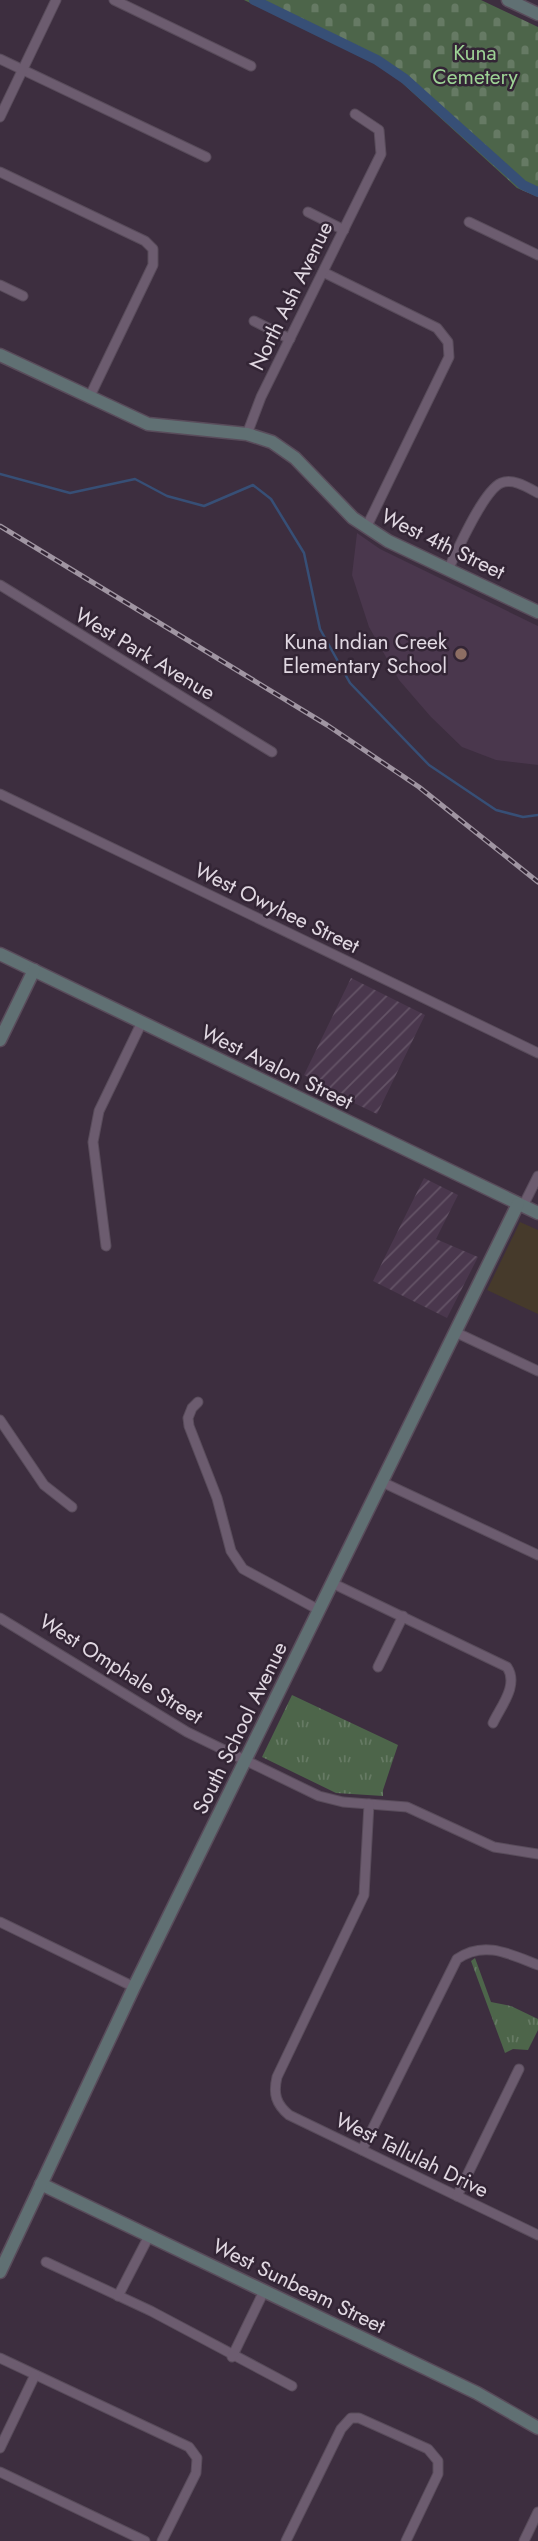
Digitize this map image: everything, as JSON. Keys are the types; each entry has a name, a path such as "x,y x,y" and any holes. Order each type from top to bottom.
{"street":[{"path":"0,117 56,0"},
{"path":"114,0 251,66"},
{"path":"508,0 538,14"},
{"path":"0,59 205,157"},
{"name":"North Ash Avenue","path":"247,434 261,397 382,154 379,130 355,114"},
{"path":"0,172 145,241 153,249 153,265 89,398"},
{"path":"308,212 344,230"},
{"path":"469,222 538,255"},
{"path":"323,272 437,328 448,342 449,357 366,528"},
{"path":"0,285 23,296"},
{"path":"254,321 290,339"},
{"name":"West 4th Street","path":"0,355 148,424 247,434 272,442 295,458 336,502 366,528 538,612"},
{"path":"449,570 475,516 495,488 509,482 523,485 538,493"},
{"name":"West Park Avenue","path":"0,585 272,752"},
{"name":"West Owyhee Street","path":"0,794 538,1053"},
{"name":"West Avalon Street","path":"0,954 538,1213"},
{"path":"0,1040 34,970"},
{"path":"106,1246 93,1147 94,1126 142,1023"},
{"path":"520,1205 538,1176"},
{"name":"South School Avenue","path":"0,2272 134,1987 520,1205"},
{"path":"455,1332 538,1371"},
{"path":"198,1402 188,1418 189,1426 208,1472 230,1551 236,1563 319,1610"},
{"path":"0,1420 44,1485 72,1507"},
{"path":"382,1482 538,1555"},
{"path":"332,1583 506,1667 511,1674 511,1687 493,1723"},
{"path":"378,1667 403,1616"},
{"name":"West Omphale Street","path":"0,1618 187,1732 331,1800 407,1807 494,1847 538,1854"},
{"name":"West Tallulah Drive","path":"369,1804 364,1895 277,2077 276,2099 289,2115 538,2235"},
{"path":"0,1922 134,1987"},
{"path":"362,2150 457,1959 468,1951 495,1949 538,1965"},
{"path":"457,2196 519,2069"},
{"name":"West Sunbeam Street","path":"41,2184 477,2393 538,2428"},
{"path":"118,2296 149,2236"},
{"path":"46,2262 292,2386"},
{"path":"232,2357 264,2291"},
{"path":"0,2358 188,2447 197,2458 196,2473 163,2541"},
{"path":"0,2448 35,2375"},
{"path":"286,2541 341,2429 351,2418 367,2419 428,2449 438,2461 438,2474 406,2541"},
{"path":"0,2472 145,2541"},
{"path":"524,2541 538,2512"}],"shaded area":[{"name":"Kuna Indian Creek Elementary School","path":"357,533 380,549 538,626 538,765 496,760 462,747 399,680 369,627 352,575"},
{"path":"351,978 425,1015 377,1114 304,1075"},
{"path":"424,1178 458,1195 436,1239 478,1257 447,1318 373,1281"},
{"path":"520,1222 538,1230 538,1314 487,1290"}],"green space":[{"name":"Kuna Cemetery","path":"244,0 481,0 538,27 538,197 517,188 388,70"},
{"path":"292,1695 398,1745 383,1796 336,1793 262,1757"},
{"path":"475,1958 491,2002 511,2006 538,2019 538,2030 528,2050 513,2049 505,2053 471,1961"}],"waterway":[{"path":"254,0 377,60 405,79 523,185 538,192"},
{"path":"0,474 70,493 135,479 167,496 204,506 253,485 271,499 304,553 320,629 350,683 429,765 496,810 523,817 538,815"}],"railway":[{"path":"0,526 327,725 419,787 538,882"}],"place":[{"name":"Kuna Indian Creek Elementary School","path":"461,654"}]}
